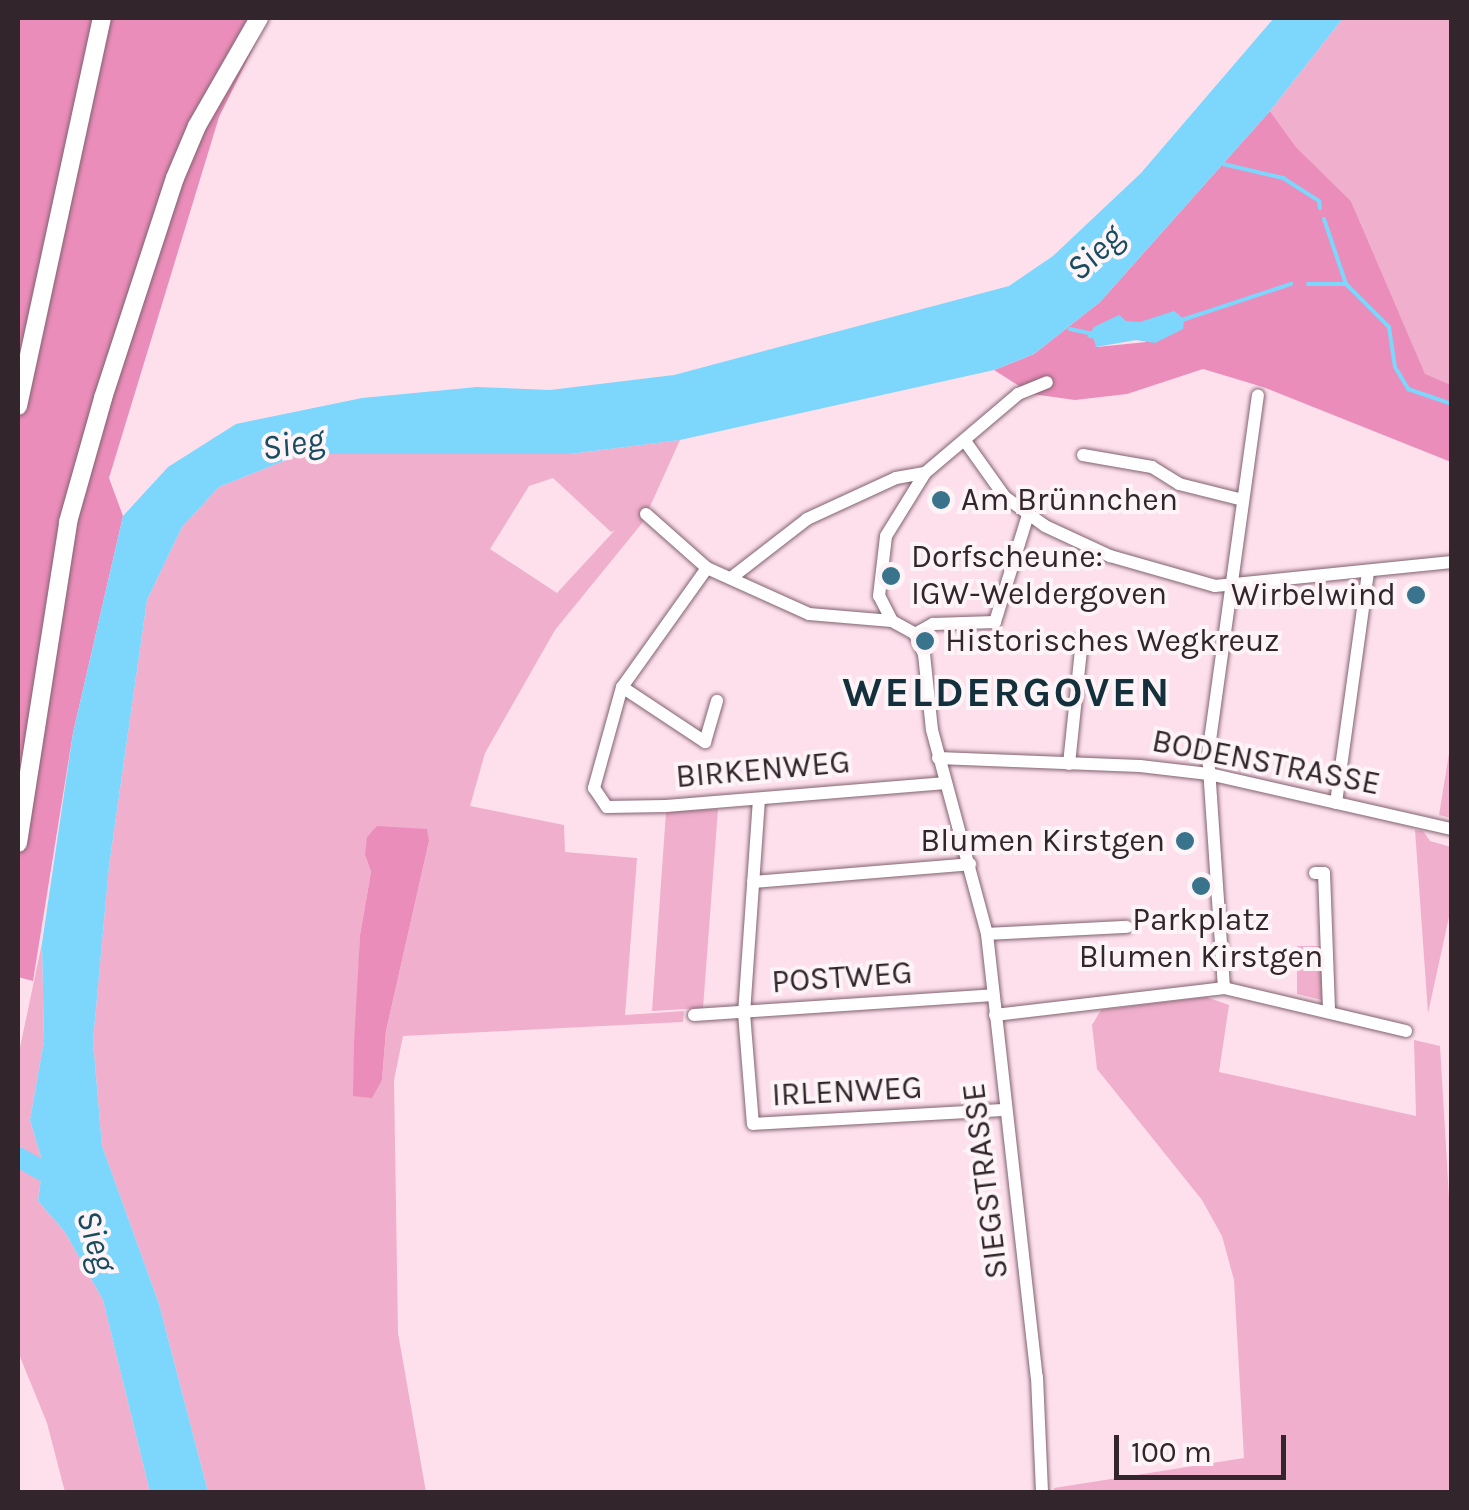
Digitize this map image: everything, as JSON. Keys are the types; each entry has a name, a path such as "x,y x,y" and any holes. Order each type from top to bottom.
{"street":[{"path":"18,406 102,18"},
{"path":"18,843 68,522 102,398 175,178 206,108 259,18"},
{"path":"892,620 878,596 886,536 925,472 1018,394 1048,382"},
{"path":"1224,988 1208,755 1258,395"},
{"path":"965,442 1005,496 1028,515 1110,556 1231,588 1452,562"},
{"path":"1083,455 1152,467 1193,489 1243,500"},
{"path":"731,578 808,519 896,478 925,472"},
{"path":"646,514 707,568 808,614 892,620 915,634 933,624 995,622 1028,515"},
{"path":"707,568 622,687 704,742 717,701"},
{"path":"1336,803 1368,571"},
{"name":"SIEGSTRASSE","path":"915,634 930,678 938,758 987,934 1037,1377 1042,1492"},
{"path":"1068,764 1082,640"},
{"name":"BIRKENWEG","path":"622,687 594,788 607,807 946,783"},
{"name":"BODENSTRASSE","path":"938,758 1210,774 1452,830"},
{"name":"IRLENWEG","path":"759,799 744,1013 753,1124 1006,1110"},
{"path":"753,882 864,876 970,864"},
{"path":"1315,874 1324,873 1330,1010"},
{"path":"987,934 1127,927"},
{"path":"995,1014 1224,988 1406,1031"},
{"name":"POSTWEG","path":"694,1014 993,995"}],"shaded area":[{"path":"18,18 268,18 219,117 109,478 123,516 73,733 33,981 18,977"},
{"path":"1343,18 1451,18 1451,385 1425,375 1351,201 1296,147 1270,111"},
{"path":"1270,111 1296,147 1351,201 1425,374 1451,385 1451,462 1263,387 1203,369 1127,394 1075,400 1032,394 994,370 1034,354 1100,302","holes":["1126,322 1140,322 1146,342 1097,347 1094,339"]},
{"path":"680,440 643,522 555,630 485,753 470,806 564,825 565,852 637,858 625,1015 684,1011 683,1022 403,1036 394,1080 398,1333 426,1492 208,1492 159,1304 102,1146 93,1041 109,866 147,600 182,527 219,487 301,454 570,454","holes":["553,478 611,532 615,530 557,593 490,549 529,486","429,841 386,1031 382,1080 354,1096 360,935 371,872 365,855"]},
{"path":"1451,741 1451,818 1439,815"},
{"path":"718,809 703,1008 652,1011 666,812"},
{"path":"377,826 427,829 429,841 386,1031 382,1080 372,1098 353,1096 360,935 371,872 365,855 367,837"},
{"path":"1415,830 1423,831 1430,841 1451,847 1451,908 1428,1013"},
{"path":"42,943 44,1041 30,1120 43,1164 38,1201 65,1232 103,1300 150,1492 65,1492 47,1423 18,1352 18,1057"},
{"path":"1297,946 1321,946 1322,1000 1297,994"},
{"path":"1206,997 1229,1005 1219,1072 1416,1116 1414,1040 1440,1046 1452,1248 1451,1492 1054,1492 1054,1488 1244,1458 1234,1280 1222,1236 1202,1200 1097,1069 1092,1025 1101,1010"}],"water":[{"name":"Sieg","path":"1274,18 1343,18 1270,111 1100,302 1034,354 994,370 680,440 570,454 301,454 219,487 182,527 147,600 109,866 93,1041 102,1146 159,1304 208,1492 150,1492 103,1300 65,1232 38,1201 43,1164 30,1120 44,1041 42,943 73,733 123,516 168,467 236,424 362,398 477,387 550,390 674,375 1009,286 1053,256 1141,173"},
{"path":"1174,311 1184,319 1183,329 1155,343 1136,340 1096,347 1094,339 1087,337 1094,327 1119,315 1126,321 1140,322"}],"waterway":[{"path":"1219,163 1283,178 1319,201 1320,208"},
{"path":"1324,219 1346,284"},
{"path":"1182,320 1291,284"},
{"path":"1308,284 1346,284 1389,327 1395,367 1408,389 1452,404"},
{"path":"1070,329 1094,334"},
{"path":"18,1157 64,1183"}],"place":[{"name":"Am Brünnchen","path":"941,500"},
{"name":"Dorfscheune: IGW-Weldergoven","path":"891,576"},
{"name":"Wirbelwind","path":"1416,595"},
{"name":"Historisches Wegkreuz","path":"925,641"},
{"name":"Blumen Kirstgen","path":"1185,841"},
{"name":"Parkplatz Blumen Kirstgen","path":"1201,886"}],"district":[{"name":"WELDERGOVEN","path":"1007,692"}]}
